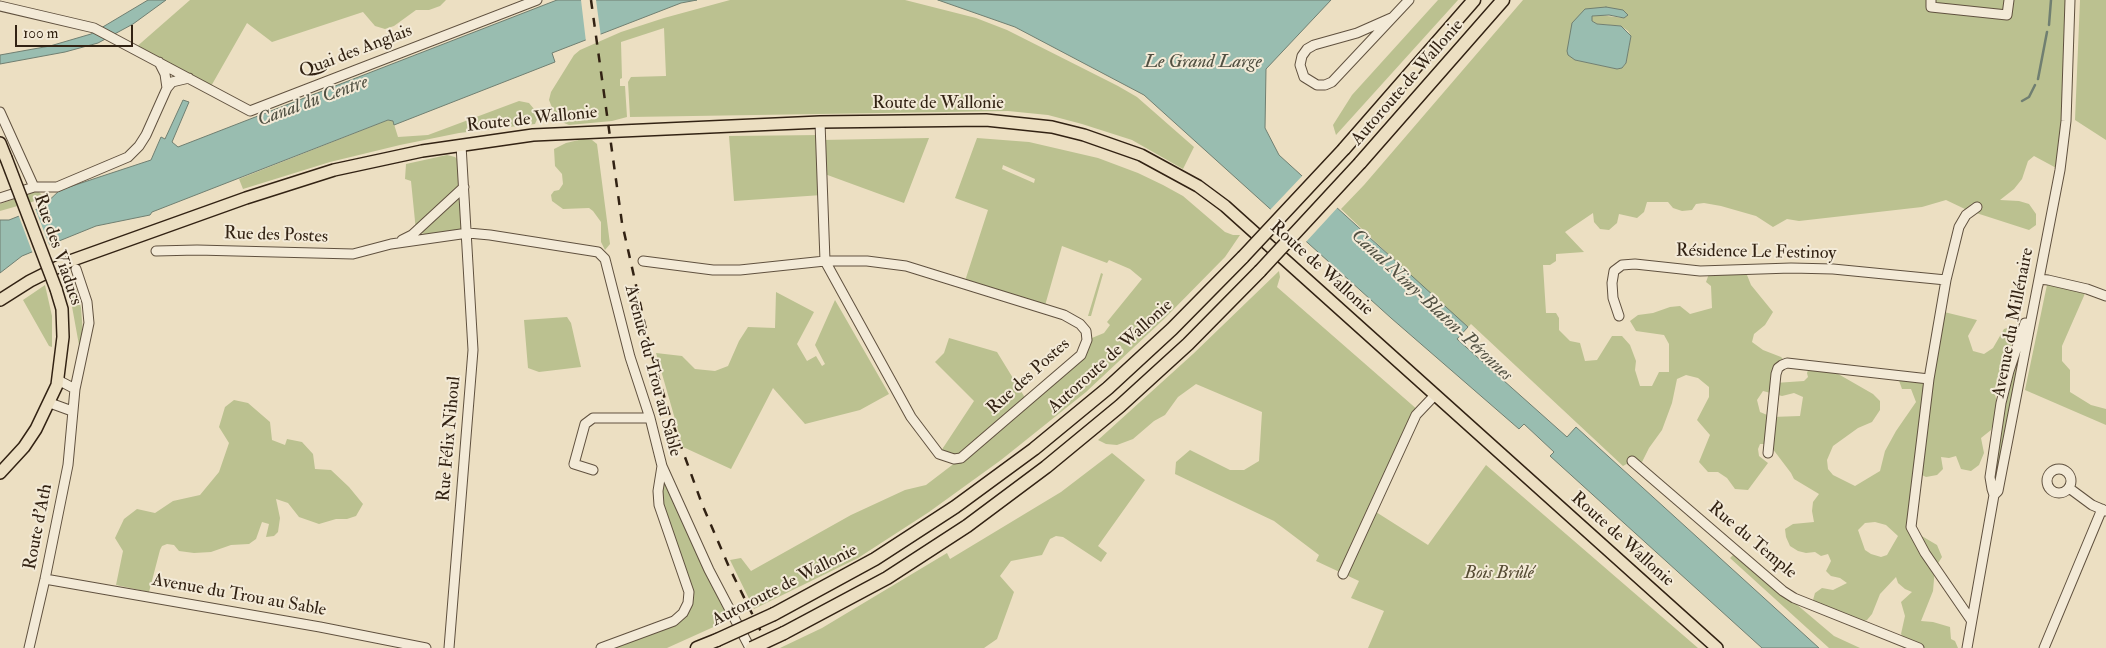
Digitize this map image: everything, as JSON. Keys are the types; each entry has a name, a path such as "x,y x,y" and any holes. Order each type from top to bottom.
{"highway":[{"name":"Autoroute de Wallonie","path":"697,648 774,614 876,559 955,507 1034,449 1108,388 1172,328 1243,257 1344,149 1474,0"},
{"name":"Autoroute de Wallonie","path":"751,648 784,633 887,578 967,526 1046,467 1120,406 1168,363 1260,271 1360,163 1503,0"}],"main road":[{"name":"Route de Wallonie","path":"0,300 30,281 70,261 260,193 334,170 385,158 461,144 550,133 820,122 986,120 1020,122 1052,127 1084,135 1140,155 1198,186 1225,206 1717,648"},
{"name":"Rue des Viaducs","path":"0,142 56,289 63,321 63,352 58,380 50,404 24,447 0,473"}],"street":[{"name":"Quai des Anglais","path":"0,6 94,28 250,110 537,0"},
{"path":"1391,18 1357,33 1314,45 1307,49 1302,56 1300,65 1304,77 1317,85 1325,85 1332,82 1408,0"},
{"path":"1932,0 1931,7 2007,16 2009,0"},
{"name":"Avenue du Millénaire","path":"1967,648 1994,495 1998,491 2060,170 2064,136 2070,0"},
{"path":"159,62 163,68 167,88"},
{"path":"0,198 34,187 56,187 133,154 146,136 167,88 172,82 189,78"},
{"path":"0,112 34,187"},
{"name":"Rue des Postes","path":"643,261 698,269 731,270 825,261 867,262 906,266 1064,315 1080,324 1086,331 1087,340 1086,347 1081,355 961,458 948,458 935,450 911,417 825,261 820,122"},
{"path":"461,144 468,233"},
{"name":"Rue des Postes","path":"156,251 197,250 353,254 393,243 412,235 464,187"},
{"path":"1971,620 1925,553 1911,527 1929,379 1946,280 1959,227 1966,216 1978,207"},
{"name":"Rue des Postes","path":"393,243 468,233 570,247"},
{"name":"Rue Félix Nihoul","path":"449,648 473,350 468,233"},
{"name":"Avenue du Trou au Sable","path":"570,247 598,252 605,259 630,357 650,418 662,466 658,491 659,505 689,592 688,602 683,613 674,621 601,648"},
{"name":"Résidence Le Festinoy","path":"1619,316 1613,298 1612,283 1614,271 1622,265 1636,264 1705,271 1791,268 1833,269 1946,280"},
{"name":"Rue des Viaducs","path":"72,411 89,323 87,302 76,269"},
{"path":"1994,495 1990,477 2001,402 2009,371 2039,279 2087,289 2106,296"},
{"path":"1768,453 1776,374 1778,368 1782,365 1787,363 1929,379"},
{"path":"58,380 75,388"},
{"path":"1343,574 1416,415 1435,395"},
{"path":"50,404 72,411"},
{"name":"Route d'Ath","path":"29,648 68,465 72,411"},
{"path":"593,470 574,464 585,424 593,418 650,418"},
{"name":"Rue du Temple","path":"1632,461 1783,591 1794,598 1919,648"},
{"path":"662,466 709,570 751,648"},
{"path":"2044,648 2104,510 2083,499 2069,488"},
{"name":"Avenue du Trou au Sable","path":"45,579 320,626 426,648"}],"green space":[{"path":"190,0 446,0 440,6 429,10 416,10 394,26 385,29 375,26 363,12 272,42 247,23 210,88 134,49"},
{"path":"730,0 905,0 976,18 1007,30 1137,97 1194,147 1183,169 1132,140 1048,115 1008,111 630,117 628,82 631,77 666,76 664,28 621,42 622,78 620,79 620,86 625,86 627,117 612,121 569,125 557,120 549,100 551,92 574,55 580,50 621,32"},
{"path":"1438,0 1458,0 1336,135 1333,125 1352,95"},
{"path":"1523,0 2070,0 2060,170 2034,156 2028,161 2022,179 2014,189 2000,200 2019,201 2029,204 2036,214 2036,225 2029,230 1967,210 1946,200 1922,207 1799,221 1787,219 1773,227 1756,216 1721,206 1704,203 1696,204 1692,210 1682,211 1673,208 1668,202 1647,202 1644,212 1637,218 1619,214 1617,223 1609,230 1600,229 1594,222 1593,213 1565,232 1584,252 1556,254 1556,261 1550,265 1543,265 1546,313 1556,313 1559,318 1559,330 1570,341 1580,343 1585,361 1597,360 1612,336 1622,336 1630,345 1636,361 1635,370 1640,386 1652,386 1659,372 1669,372 1669,344 1664,335 1636,331 1630,321 1638,315 1653,313 1670,307 1680,306 1690,314 1712,308 1711,286 1706,282 1710,271 1745,270 1751,285 1773,312 1765,325 1754,334 1752,342 1763,350 1781,357 1787,363 1782,365 1775,383 1804,381 1808,377 1807,373 1810,365 1826,367 1873,394 1880,401 1880,410 1872,422 1858,428 1833,446 1827,460 1828,469 1833,475 1855,486 1880,471 1885,451 1916,402 1911,389 1902,389 1897,375 1929,379 1940,311 1977,320 1968,336 1973,351 1984,354 1993,348 2004,329 2010,327 2014,332 2008,359 1994,390 1997,403 1995,418 1991,430 1981,438 1984,453 1979,465 1971,471 1961,469 1956,456 1949,458 1941,457 1943,469 1937,475 1926,477 1918,473 1911,527 1937,545 1942,557 1935,568 1933,591 1921,621 1950,627 1951,639 1955,641 1958,648 1919,648 1908,643 1901,634 1905,616 1901,602 1912,592 1898,583 1896,577 1880,594 1872,614 1867,620 1861,622 1826,610 1813,600 1815,593 1822,588 1833,590 1847,583 1840,578 1831,576 1826,571 1831,561 1828,554 1821,556 1815,552 1806,553 1798,551 1790,546 1786,537 1785,529 1793,524 1814,522 1813,502 1819,494 1794,479 1769,444 1760,444 1758,449 1759,456 1768,463 1748,490 1735,489 1727,478 1718,472 1708,472 1699,462 1710,435 1697,420 1709,397 1709,387 1698,378 1686,375 1677,379 1672,403 1662,430 1642,462 1632,461 1623,466 1471,324 1468,327 1449,312 1341,209 1364,185","holes":["1606,7 1624,18 1599,15 1592,16 1592,21 1597,24 1621,26 1628,31 1631,36 1626,63 1622,68 1617,69 1575,60 1572,23","1763,391 1782,396 1794,393 1803,397 1800,416 1772,417 1760,412 1757,400","1875,522 1886,525 1898,536 1887,555 1881,557 1865,550 1858,530 1865,523"]},
{"path":"2080,0 2106,0 2106,140 2075,120"},
{"path":"519,101 529,103 534,109 538,117 535,124 459,133 400,145 330,162 243,189 239,179 388,120 393,121 398,137 428,135"},
{"path":"821,135 821,140 929,138 904,203 822,173 822,195 734,201 729,136"},
{"path":"977,138 1029,142 1098,158 1138,173 1183,196 1225,232 1240,235 1225,257 1164,319 1086,392 1001,460 929,512 858,558 754,609 730,560 741,558 751,571 851,515 905,490 926,485 960,459 939,454 974,401 935,362 944,353 949,338 997,352 1027,401 1081,355 1087,340 1104,333 1110,325 1107,322 1142,279 1130,269 1109,260 1107,263 1062,246 1044,309 964,284 988,210 955,198","holes":["1003,165 1035,179 1034,183 1002,169"]},
{"path":"583,139 592,140 597,144 610,244 605,250 601,242 601,222 593,211 589,208 563,209 552,201 551,195 554,191 559,190 563,184 562,174 555,166 554,149 566,143"},
{"path":"447,155 455,157 459,161 462,229 420,233 416,231 411,181 405,179 406,164"},
{"path":"38,191 43,196 35,201 0,211 0,204"},
{"name":"Bois Brûlé","path":"1279,271 1280,277 1277,287 1419,411 1372,512 1376,512 1428,545 1486,465 1698,648 1368,648 1384,611 1351,598 1359,581 1316,561 1319,555 1274,521 1175,474 1176,462 1190,450 1230,470 1244,470 1259,461 1262,412 1196,384 1178,397 1165,415 1154,421 1133,439 1117,445 1106,444 1098,440 1193,354"},
{"path":"1101,273 1103,274 1091,316 1088,316"},
{"path":"63,278 69,278 74,283 81,308 84,346 81,356 71,301"},
{"path":"2039,279 1998,491 1992,489 1995,439 2023,331"},
{"path":"2048,280 2087,289 2062,346 2062,361 2070,370 2070,392 2091,405 2106,409 2106,425 2025,390"},
{"path":"45,285 52,316 52,347 49,346 23,300"},
{"path":"776,292 814,312 797,344 807,361 816,356 822,366 825,364 815,345 835,300 889,394 860,410 805,424 773,388 731,469 683,447 656,353 682,356 695,369 715,371 728,366 739,341 748,327 775,328"},
{"path":"567,317 571,323 581,367 539,372 528,368 524,320"},
{"path":"234,400 248,403 270,422 272,440 285,445 287,439 302,442 313,454 315,469 331,470 363,504 356,516 319,524 299,517 288,503 276,499 280,518 278,532 274,536 266,537 269,524 262,522 256,539 249,544 231,545 211,552 194,553 179,551 174,545 167,544 162,546 160,550 149,592 116,585 123,551 115,538 124,519 137,509 155,513 173,501 200,495 219,472 229,443 219,427 225,407"},
{"path":"1112,453 1145,480 1098,546 1107,553 1101,562 1063,537 1056,536 1050,539 1042,555 1011,561 1000,576 1014,592 997,639 984,648 780,648 822,628 947,553 950,559 1061,492"},
{"path":"662,466 729,620 667,648 601,648 664,626 687,603 659,505"},
{"path":"1733,555 1834,636 1860,648 1829,648 1730,558"}],"water":[{"path":"148,0 166,0 133,24 98,43 65,52 0,64 0,55 50,46 91,34"},
{"name":"Canal du Centre","path":"557,0 697,0 681,3 552,53 555,62 394,125 393,121 388,120 152,212 150,215 96,226 22,256 0,273 0,220 9,220 42,207 60,190 151,160 161,137 165,139 183,100 189,102 172,142 178,147"},
{"path":"938,0 1331,0 1266,69 1265,128 1279,155 1468,327 1457,339 1567,437 1576,427 1819,648 1762,648 1550,456 1554,452 1524,424 1519,429 1391,318 1144,95 1015,27"},
{"path":"1606,7 1623,10 1628,15 1624,18 1609,15 1592,16 1592,21 1597,24 1621,26 1631,36 1626,63 1622,68 1617,69 1575,60 1568,55 1572,23 1585,9"}],"pier":[{"path":"581,0 596,0 601,37 586,42"},
{"path":"1304,174 1339,206 1305,243 1269,211"},
{"path":"35,208 50,247 33,254 18,214"}],"waterway":[{"path":"2049,25 2051,0"},
{"path":"2038,79 2047,32"},
{"path":"2022,101 2029,97 2035,85"}],"railway":[{"path":"591,0 622,223 651,352 669,413 702,504 729,567 769,648"}],"water label":[{"name":"Le Grand Large","path":"1203,63"},
{"name":"Canal Nimy-Blaton-Péronnes","path":"1431,306"}]}
